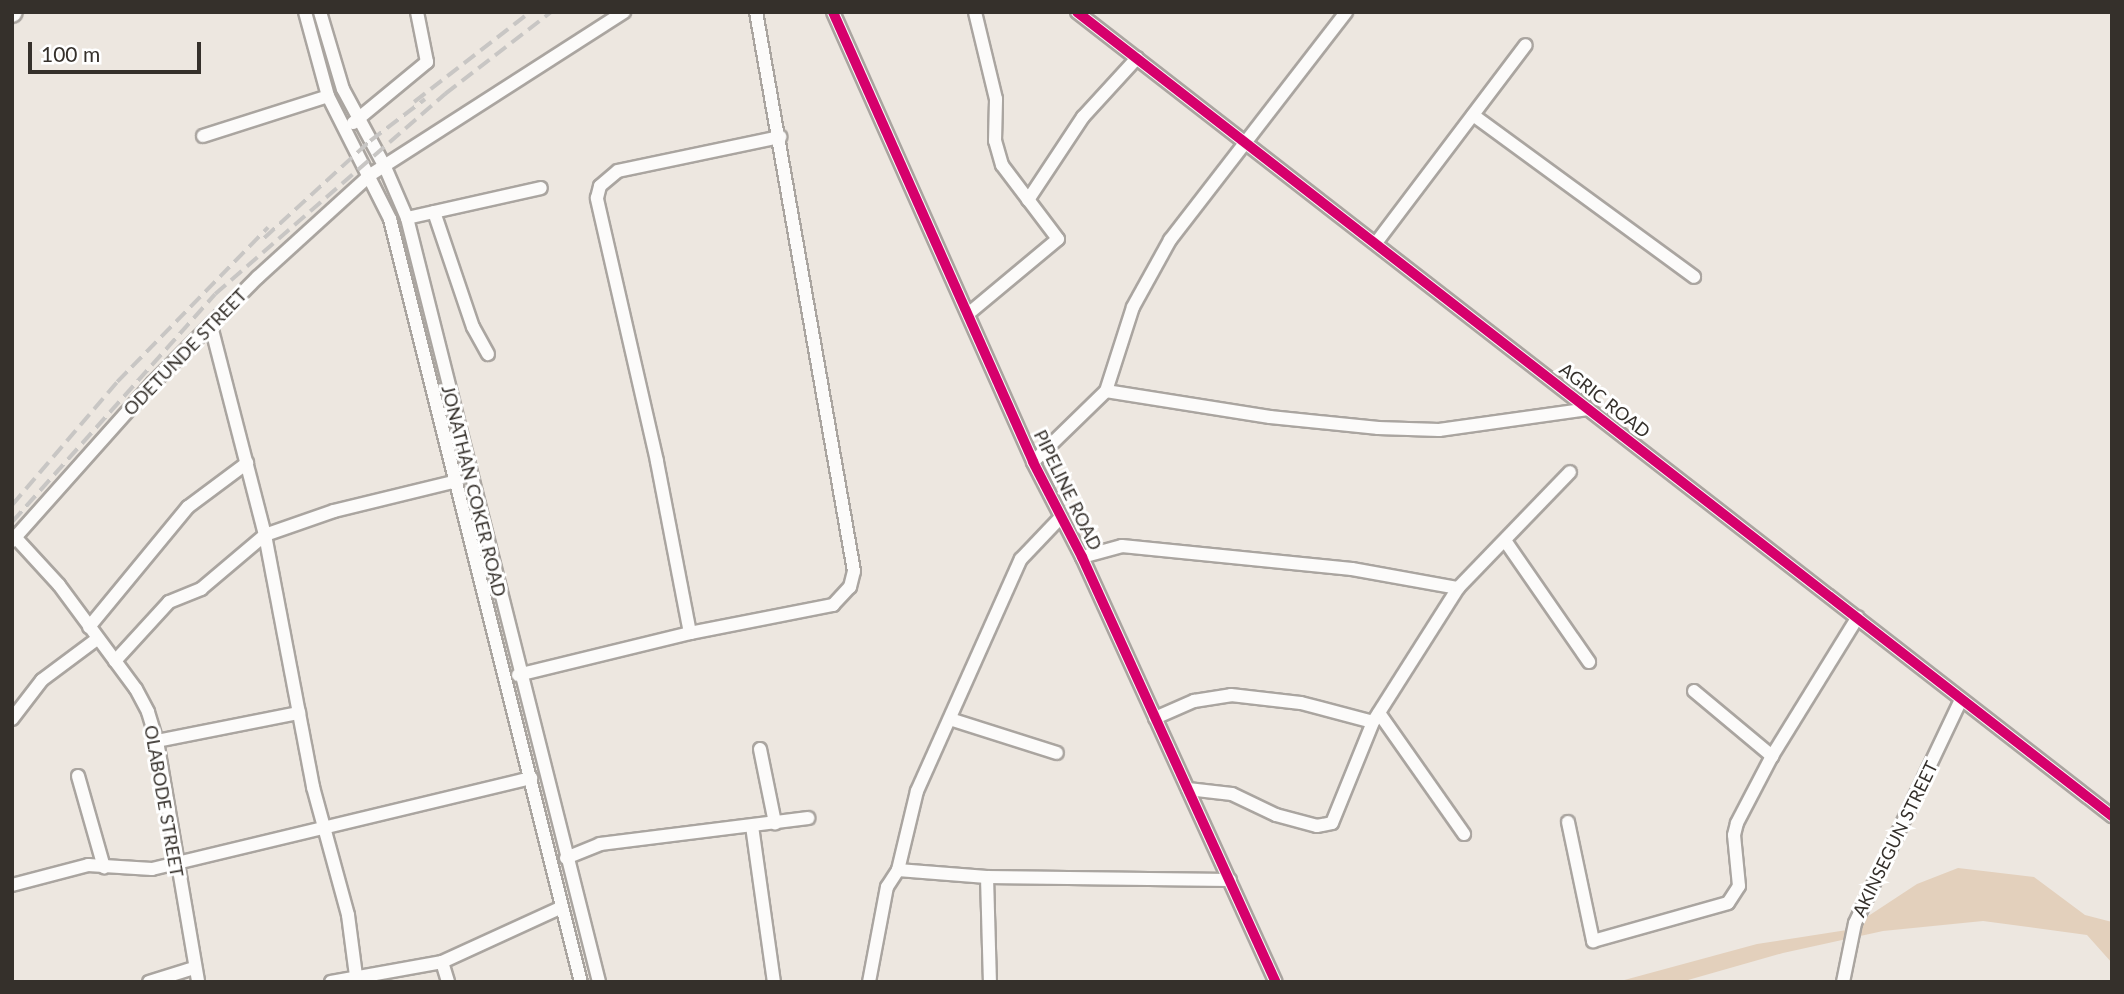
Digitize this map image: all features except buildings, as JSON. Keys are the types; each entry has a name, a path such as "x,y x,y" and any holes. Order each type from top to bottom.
{"street":[{"name":"JONATHAN COKER ROAD","path":"305,12 328,96 344,131 370,175 394,231 531,778 560,908 581,982"},
{"name":"JONATHAN COKER ROAD","path":"320,12 343,89 385,167 407,218 518,675 599,982"},
{"path":"344,131 427,62 417,12"},
{"name":"ODETUNDE STREET","path":"14,539 211,326 370,175 385,167 408,148 624,12"},
{"path":"518,675 690,632 833,605 845,598 854,570 756,12"},
{"name":"PIPELINE ROAD","path":"833,12 1033,462 1082,557 1276,982"},
{"path":"968,314 1058,239 1014,186 995,141 996,99 975,12"},
{"name":"AGRIC ROAD","path":"1077,12 2112,816"},
{"path":"1033,462 1106,391 1145,281 1244,140 1346,12"},
{"path":"1376,243 1526,45"},
{"path":"1028,200 1083,117 1137,58"},
{"path":"203,136 328,96"},
{"path":"1473,115 1694,277"},
{"path":"690,632 657,461 597,198 600,186 618,171 780,137"},
{"path":"407,218 541,188"},
{"path":"435,212 472,327 488,354"},
{"path":"211,326 265,535 324,829 348,915 356,976"},
{"path":"1106,391 1270,417 1378,428 1453,429 1589,409"},
{"path":"89,627 188,507 247,463"},
{"path":"1188,789 1232,794 1276,815 1324,827 1332,823 1376,717 1458,588 1506,542 1570,472"},
{"path":"115,661 169,602 201,589 265,535 334,511 457,481"},
{"path":"869,982 887,887 898,870 911,806 1021,559 1060,518"},
{"name":"OLABODE STREET","path":"14,539 89,627 136,689 157,741 175,863 198,982"},
{"path":"1506,542 1589,662"},
{"path":"1082,557 1122,546 1352,569 1458,588"},
{"path":"1568,822 1592,941 1728,904 1739,886 1734,835 1737,824 1772,756 1858,617"},
{"path":"12,719 42,680 97,639"},
{"path":"1694,691 1772,756"},
{"path":"1155,718 1194,701 1231,695 1301,703 1376,717 1464,834"},
{"name":"AKINSEGUN STREET","path":"1843,982 1855,923 1961,700"},
{"path":"157,741 299,713"},
{"path":"950,719 1057,753"},
{"path":"760,749 775,823"},
{"path":"78,776 104,867"},
{"path":"12,885 88,865 135,870 175,863 531,778"},
{"path":"566,858 600,844 808,818"},
{"path":"752,826 774,982"},
{"path":"898,870 987,877 1230,880"},
{"path":"987,877 990,982"},
{"path":"331,982 442,962 560,908"},
{"path":"442,962 448,982"},
{"path":"149,982 194,968"}],"shaded area":[{"path":"1958,868 2034,877 2085,915 2112,922 2112,963 2087,935 1983,921 1883,931 1783,953 1681,982 1617,982 1757,944 1847,930 1917,884"}],"railway":[{"path":"414,102 530,12"},
{"path":"12,522 215,294 445,94 551,12"},
{"path":"264,238 370,141 425,99"},
{"path":"12,505 117,382 268,227"}],"cycle path":[{"path":"833,12 1033,462 1082,557 1276,982"},
{"path":"1077,12 2112,816"}]}
